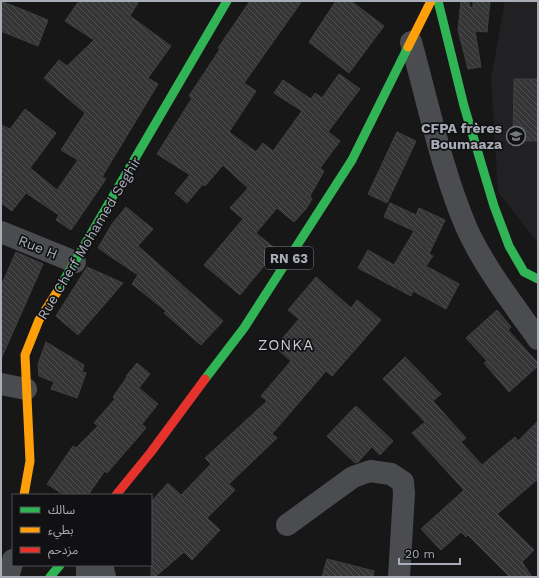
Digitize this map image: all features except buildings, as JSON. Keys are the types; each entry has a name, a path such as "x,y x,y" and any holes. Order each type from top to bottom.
{"street":[{"name":"Rue Cherf Mohamed Seghir","path":"24,494 30,461 25,355 39,320 75,262 227,1"},
{"name":"RN 63","path":"117,494 151,452 244,328 352,160 432,1"},
{"path":"438,1 464,106 496,213 509,246 524,272 538,279"},
{"path":"411,42 448,176 468,229 488,267 538,339"},
{"name":"Rue H","path":"1,232 75,262"},
{"path":"1,384 26,389"},
{"path":"287,525 353,477 370,471 391,474 403,482 404,493 399,577"},
{"path":"8,577 12,563"},
{"path":"50,577 59,566"},
{"path":"87,566 87,577"},
{"path":"102,566 105,577"}],"shaded area":[{"name":"CFPA frères Boumaaza","path":"505,1 538,1 538,243 498,192 491,79"}],"traffic: fast":[{"path":"57,292 227,1"},
{"path":"438,1 464,106 494,206 509,246 524,272 538,279"},
{"path":"205,379 244,328 352,160 408,47"},
{"path":"50,577 59,566"}],"traffic: slow":[{"path":"408,47 431,1"},
{"path":"24,494 30,461 25,355 39,320 57,292"}],"traffic: jam":[{"path":"117,494 151,452 205,379"}],"place":[{"name":"CFPA frères Boumaaza","path":"516,136"}],"district":[{"name":"ZONKA","path":"286,345"}]}
